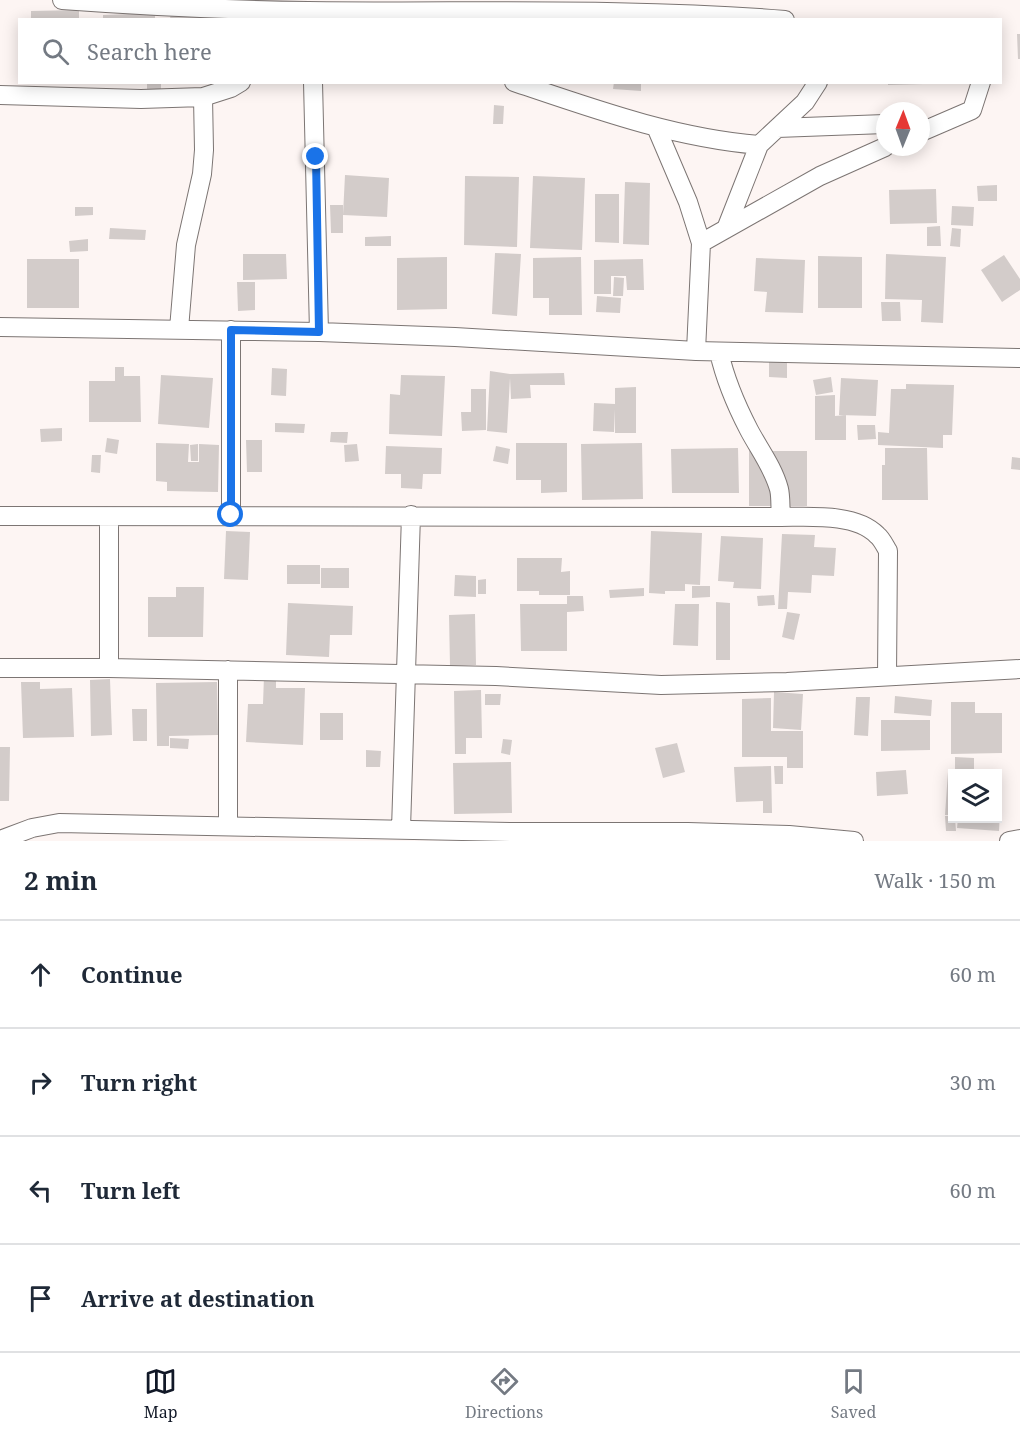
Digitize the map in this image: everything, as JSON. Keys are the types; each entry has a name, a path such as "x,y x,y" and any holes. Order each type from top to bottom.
{"street":[{"path":"63,0 202,8 566,11 735,15 764,18"},
{"path":"0,95 141,99 203,98 238,84"},
{"path":"313,84 319,332"},
{"path":"520,84 656,128 730,143 759,145"},
{"path":"726,229 759,145 805,102 817,84"},
{"path":"930,128 972,110 980,84"},
{"path":"179,329 186,245 202,174 203,98"},
{"path":"930,123 941,123"},
{"path":"777,128 876,124"},
{"path":"656,128 688,202 701,243 696,351"},
{"path":"701,243 820,176 876,151"},
{"path":"0,327 319,332 719,352 1020,358"},
{"path":"231,330 231,515"},
{"path":"719,352 724,373 748,429 771,468 779,490 781,517"},
{"path":"0,516 838,517 877,534 888,551 887,676"},
{"path":"401,829 411,516"},
{"path":"109,517 109,668"},
{"path":"0,668 496,676 661,685 1020,669"},
{"path":"228,670 228,825"},
{"path":"0,840 32,828 59,823 228,825 354,834 401,829 688,832 789,835 854,841"},
{"path":"1009,841 1020,839"}],"building":[{"path":"171,8 199,10 199,18 170,18"},
{"path":"79,10 79,18 31,18 31,11"},
{"path":"155,13 155,18 103,18 103,15"},
{"path":"1017,34 1020,34 1020,59 1018,59"},
{"path":"147,84 161,84 161,98 147,98"},
{"path":"614,84 641,84 641,91 613,89"},
{"path":"494,105 504,106 503,124 493,124"},
{"path":"345,175 389,178 387,217 343,215"},
{"path":"465,176 519,177 517,247 464,245"},
{"path":"533,176 585,178 582,250 530,248"},
{"path":"625,182 650,183 649,245 623,244"},
{"path":"997,185 997,201 978,201 977,186"},
{"path":"936,189 937,223 890,224 889,190"},
{"path":"595,194 619,194 619,243 595,242"},
{"path":"330,205 343,205 343,233 331,233"},
{"path":"952,206 974,207 973,226 951,225"},
{"path":"75,207 93,207 93,215 75,216"},
{"path":"940,226 941,246 927,246 927,227"},
{"path":"110,228 146,230 145,240 109,239"},
{"path":"952,228 961,229 960,247 950,246"},
{"path":"391,236 391,246 365,246 365,237"},
{"path":"88,239 88,251 70,252 69,241"},
{"path":"495,253 521,254 517,316 492,314"},
{"path":"243,254 286,254 287,279 243,280"},
{"path":"886,254 946,257 943,323 921,322 922,300 885,299"},
{"path":"1004,255 1020,279 1020,290 1002,302 981,270"},
{"path":"818,256 862,257 862,308 818,308"},
{"path":"447,257 447,309 397,310 397,258"},
{"path":"581,257 582,315 549,315 549,298 533,298 533,258"},
{"path":"756,258 805,260 803,313 765,312 767,292 754,291"},
{"path":"27,259 79,259 79,308 27,308"},
{"path":"643,259 644,290 627,290 626,276 611,276 611,294 594,294 594,260"},
{"path":"614,277 624,278 623,296 613,296"},
{"path":"237,282 255,282 255,310 238,311"},
{"path":"597,296 621,298 620,313 596,312"},
{"path":"881,302 900,302 901,321 882,321"},
{"path":"769,362 787,362 787,378 769,377"},
{"path":"115,367 124,367 124,376 140,376 141,422 89,422 89,381 115,381"},
{"path":"272,368 287,369 286,396 271,395"},
{"path":"490,371 510,374 564,373 565,385 530,385 531,398 511,399 510,378 507,433 487,431"},
{"path":"161,375 213,378 209,428 158,424"},
{"path":"401,375 445,376 442,436 389,434 390,394 400,395"},
{"path":"831,377 833,392 816,395 813,380"},
{"path":"841,378 878,380 876,416 839,415"},
{"path":"906,384 954,385 952,435 943,435 943,448 878,445 878,432 889,433 891,389 906,389"},
{"path":"636,387 636,433 615,433 615,409 614,432 593,431 594,403 615,404 615,388"},
{"path":"471,389 486,389 486,430 462,431 461,412 471,412"},
{"path":"835,395 835,416 846,415 846,440 815,440 815,396"},
{"path":"275,423 305,424 304,433 275,432"},
{"path":"857,425 875,425 876,439 858,440"},
{"path":"62,428 62,441 41,442 40,429"},
{"path":"331,432 348,432 347,443 330,442"},
{"path":"107,438 119,440 117,454 105,452"},
{"path":"246,440 262,440 262,472 247,472"},
{"path":"156,443 189,444 188,462 199,462 199,444 219,445 218,492 167,491 167,482 156,481"},
{"path":"516,443 567,443 567,492 541,493 541,480 516,480"},
{"path":"642,443 643,499 582,500 581,444"},
{"path":"198,444 198,461 191,461 190,445"},
{"path":"357,444 359,461 345,462 344,445"},
{"path":"386,446 442,448 441,474 423,474 422,489 401,488 401,474 385,474"},
{"path":"496,446 510,449 508,464 493,461"},
{"path":"738,448 739,493 672,493 671,449"},
{"path":"885,448 927,448 928,500 882,500 882,465 885,465"},
{"path":"749,451 807,451 807,506 749,506"},
{"path":"92,455 101,455 100,473 91,472"},
{"path":"1012,457 1020,458 1020,470 1011,469"},
{"path":"226,531 250,532 248,580 224,579"},
{"path":"651,531 702,533 700,585 685,584 685,591 665,591 665,594 649,593"},
{"path":"782,534 815,535 814,547 836,548 834,576 812,575 811,593 788,592 787,609 778,609"},
{"path":"721,536 763,538 761,589 733,588 734,582 718,581"},
{"path":"517,558 562,558 561,572 570,571 570,595 539,595 539,591 517,591"},
{"path":"287,565 320,565 320,584 287,584"},
{"path":"321,568 349,568 349,588 321,588"},
{"path":"455,575 476,576 476,597 454,596"},
{"path":"486,579 486,594 478,594 478,580"},
{"path":"692,586 710,586 710,597 692,598"},
{"path":"176,587 204,587 203,637 148,637 148,597 176,597"},
{"path":"644,588 644,596 610,598 609,590"},
{"path":"774,595 775,605 758,606 757,596"},
{"path":"567,596 583,596 584,611 567,612 567,651 521,651 520,604 567,604"},
{"path":"716,602 730,603 730,660 716,660"},
{"path":"288,603 353,606 352,635 330,635 329,657 286,655"},
{"path":"675,604 699,604 698,646 673,645"},
{"path":"787,612 800,614 794,640 782,637"},
{"path":"475,614 476,665 450,666 449,615"},
{"path":"264,676 276,677 276,688 305,688 303,745 246,742 248,704 263,704"},
{"path":"110,679 112,735 91,736 90,680"},
{"path":"21,682 40,682 40,689 72,688 74,737 23,738"},
{"path":"217,682 218,735 169,736 169,746 157,746 156,683"},
{"path":"481,690 482,738 466,738 466,754 455,754 454,691"},
{"path":"774,692 803,694 801,730 773,728"},
{"path":"485,694 501,694 500,705 485,705"},
{"path":"895,696 932,700 931,716 894,713"},
{"path":"856,697 870,697 868,736 854,735"},
{"path":"771,698 771,731 803,731 803,768 787,768 787,757 742,757 742,699"},
{"path":"951,702 975,702 975,713 1002,713 1002,753 951,754"},
{"path":"132,709 147,709 147,741 133,741"},
{"path":"320,713 343,713 343,740 320,740"},
{"path":"881,720 930,720 930,750 881,751"},
{"path":"170,738 189,739 188,749 170,748"},
{"path":"503,739 512,740 510,755 501,753"},
{"path":"677,743 685,772 663,778 655,748"},
{"path":"0,747 10,747 9,801 0,801"},
{"path":"366,750 381,751 380,767 366,767"},
{"path":"955,757 974,758 974,769 955,769"},
{"path":"511,762 512,813 454,814 453,763"},
{"path":"771,766 772,813 763,813 763,801 736,802 734,767"},
{"path":"774,766 783,766 783,784 775,784"},
{"path":"906,770 908,794 877,796 876,772"},
{"path":"948,772 948,815 945,815"},
{"path":"945,816 948,816 948,823 955,823 956,831 946,831"},
{"path":"958,823 999,823 999,831 957,828"}],"route":[{"path":"231,515 231,330 319,332 316,157"}]}
